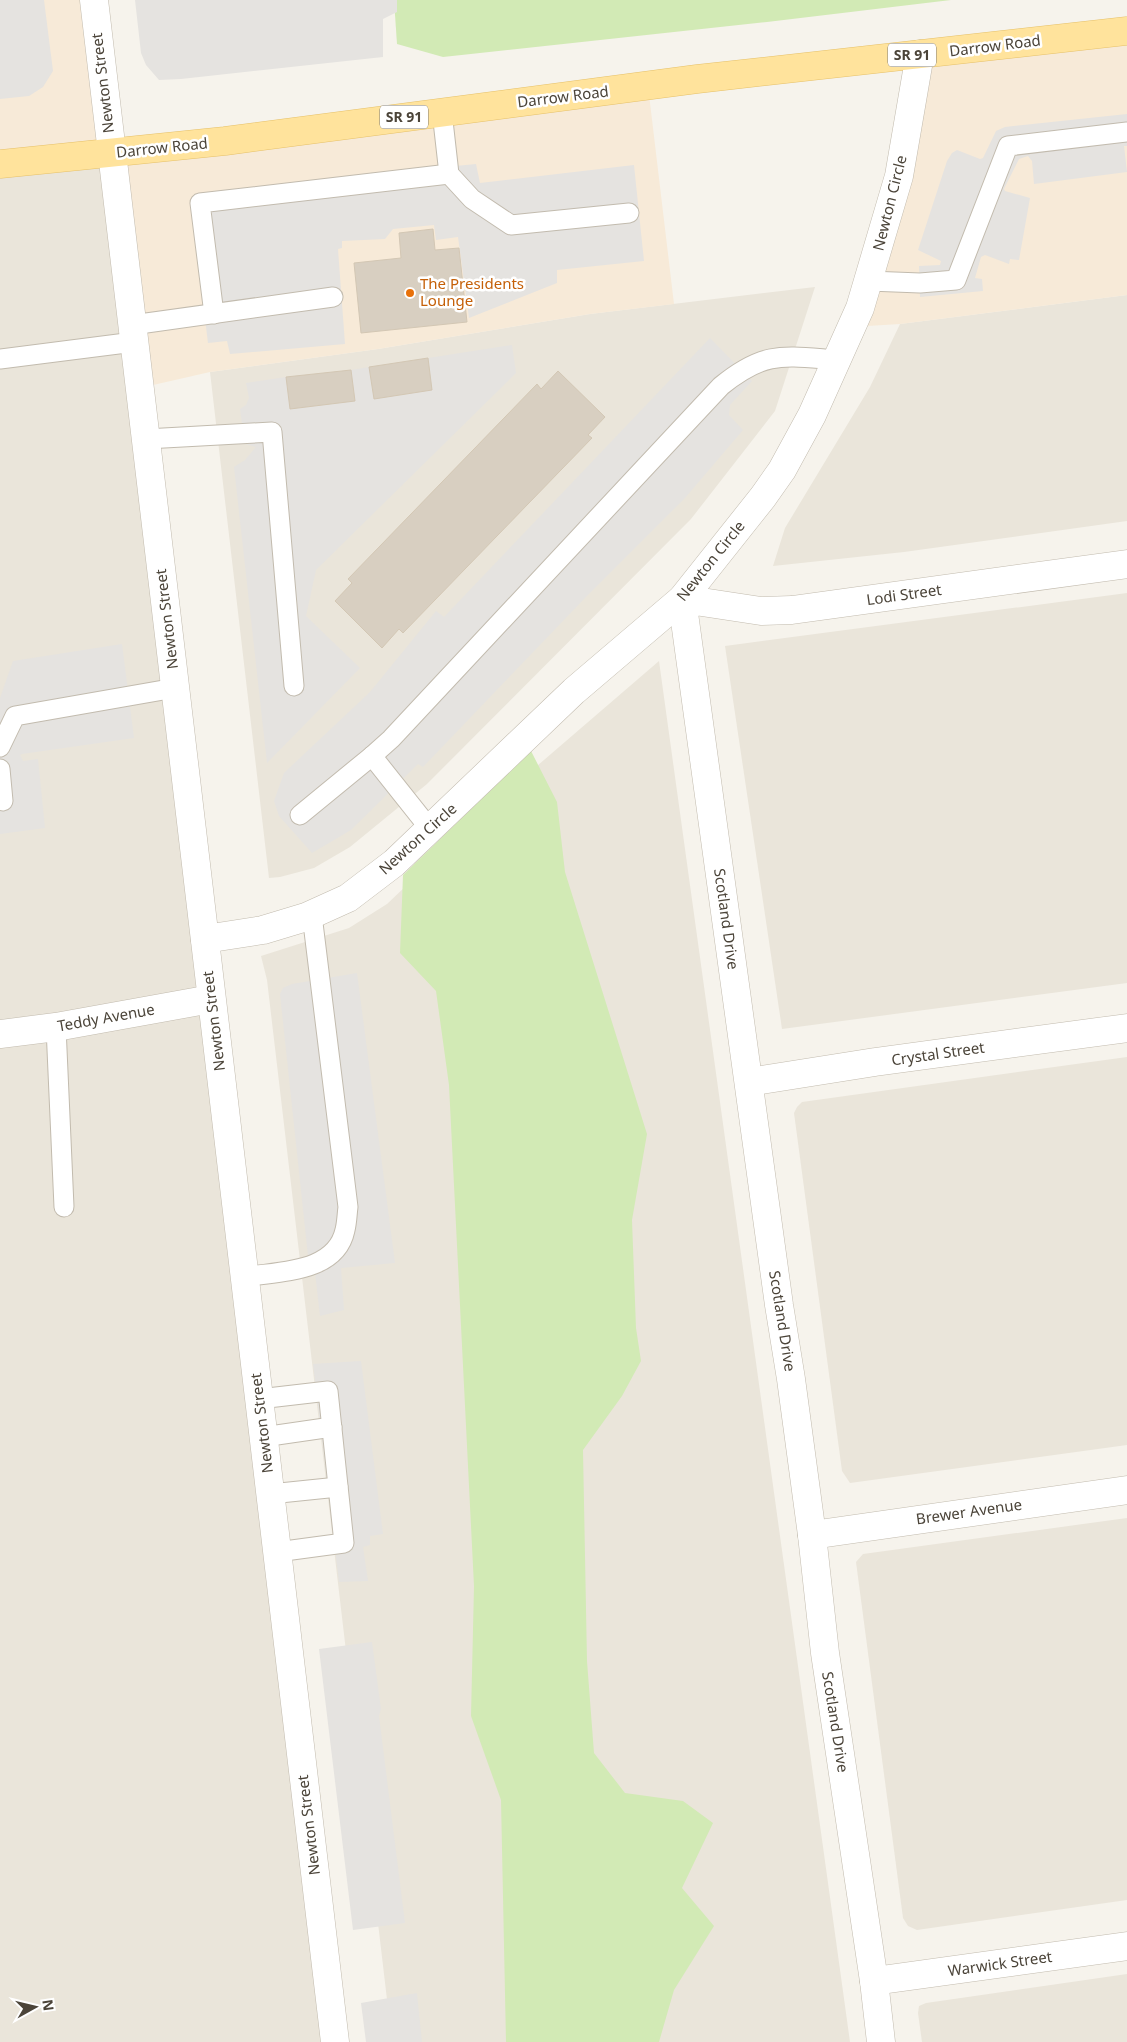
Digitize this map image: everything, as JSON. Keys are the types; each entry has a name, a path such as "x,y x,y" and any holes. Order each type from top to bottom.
{"main road":[{"name":"Darrow Road","path":"0,164 226,141 697,79 1127,31"}],"street":[{"name":"Newton Street","path":"94,0 335,2042"},
{"name":"Newton Circle","path":"205,939 263,930 312,915 348,898 394,863 574,692 682,599 763,497 782,470 812,415 860,308 899,176 920,54"},
{"name":"Lodi Street","path":"682,599 761,611 792,610 1127,564"},
{"name":"Scotland Drive","path":"682,599 812,1535 825,1653 874,1981 881,2042"},
{"name":"Teddy Avenue","path":"0,1034 56,1027 211,999"},
{"name":"Crystal Street","path":"749,1082 875,1062 1127,1028"},
{"name":"Brewer Avenue","path":"812,1535 1127,1490"},
{"name":"Warwick Street","path":"874,1981 1127,1946"}],"lane":[{"path":"442,112 449,174 472,199 511,225 629,212"},
{"path":"869,282 920,283 956,280 1008,146 1127,132"},
{"path":"214,314 200,203 449,174"},
{"path":"0,360 133,334 214,314 333,297"},
{"path":"300,815 372,756 721,386 741,369 766,359 784,356 837,360"},
{"path":"146,439 272,432 294,686"},
{"path":"0,747 15,716 175,688"},
{"path":"372,756 430,829"},
{"path":"0,769 3,801"},
{"path":"244,1277 309,1267 326,1259 336,1249 345,1231 348,1207 312,915"},
{"path":"56,1027 64,1207"},
{"path":"259,1400 328,1391 344,1543 277,1552"},
{"path":"263,1437 332,1427"},
{"path":"270,1494 338,1486"}],"shaded area":[{"path":"0,0 94,0 112,153 648,86 674,304 590,314 378,349 210,372 140,388 112,154 0,164"},
{"path":"0,0 44,0 53,71 43,87 29,96 0,99"},
{"path":"135,0 397,0 397,12 383,19 383,57 159,80 146,65 141,53"},
{"path":"1127,31 1127,295 900,324 851,327 920,54"},
{"path":"1127,114 1127,146 1124,146 1127,172 1034,184 1032,161 1028,156 1019,159 1004,189 1005,191 1030,198 1019,260 1010,259 1009,264 985,255 981,257 975,278 982,279 983,291 920,297 919,266 940,265 941,261 918,250 947,161 952,153 957,150 980,159 983,158 996,131 1005,127"},
{"path":"112,154 335,2042 0,2042 0,164"},
{"path":"476,164 480,183 634,165 644,261 557,270 557,283 469,318 458,237 436,240 434,225 393,229 385,239 342,241 342,248 338,249 345,344 230,354 227,341 208,343 191,205 343,177"},
{"path":"815,287 775,411 691,519 427,784 350,847 314,868 269,878 210,372 378,349 590,314"},
{"path":"1127,295 1127,521 904,552 773,566 785,528 870,387 900,324"},
{"path":"710,338 752,381 730,405 729,415 743,430 685,498 585,598 423,767 418,764 351,830 312,853 279,816 274,801 284,773 370,692 436,611 444,617"},
{"path":"512,345 516,373 316,570 306,616 360,668 267,763 234,467 245,460 256,447 245,444 240,409 246,405 249,398 246,383 286,377 291,409 355,401 351,370 369,367 374,399 432,390 428,358"},
{"path":"1127,593 1127,983 782,1029 725,646"},
{"path":"122,644 134,738 20,755 23,761 38,759 45,828 0,834 0,698 13,661"},
{"path":"659,661 850,2042 392,2042 267,980 261,956 349,928 387,904 487,809"},
{"path":"357,973 395,1263 341,1268 344,1310 320,1316 313,1255 308,1256 280,994 283,988 292,984"},
{"path":"1127,1057 1127,1445 850,1483 842,1471 794,1113 797,1107 802,1102"},
{"path":"361,1361 383,1534 370,1536 370,1545 363,1547 368,1581 339,1582 313,1364"},
{"path":"1127,1518 1127,1900 917,1930 908,1926 903,1918 856,1562 863,1554"},
{"path":"372,1642 381,1709 379,1716 405,1923 353,1930 319,1649"},
{"path":"1127,1974 1127,2042 922,2042 918,2013 919,2006 926,2003"},
{"path":"417,1993 422,2042 366,2042 361,2003"}],"green space":[{"path":"394,0 951,0 443,57 397,44"},
{"path":"531,751 557,802 565,872 647,1134 632,1220 636,1328 641,1361 622,1396 583,1450 587,1661 594,1753 625,1793 683,1801 713,1823 682,1888 714,1926 674,1990 659,2042 506,2042 501,1800 471,1716 474,1586 449,1085 436,991 400,953 403,875"}],"building":[{"name":"The Presidents Lounge","path":"433,229 435,250 459,248 467,322 361,333 354,263 401,258 399,233"},
{"path":"428,358 432,390 374,399 369,367"},
{"path":"351,370 355,401 290,409 286,377"},
{"path":"558,371 605,417 588,435 592,438 403,633 399,629 382,648 335,601 352,583 348,579 537,384 541,389"}],"place":[{"name":"The Presidents Lounge","path":"410,293"}]}
